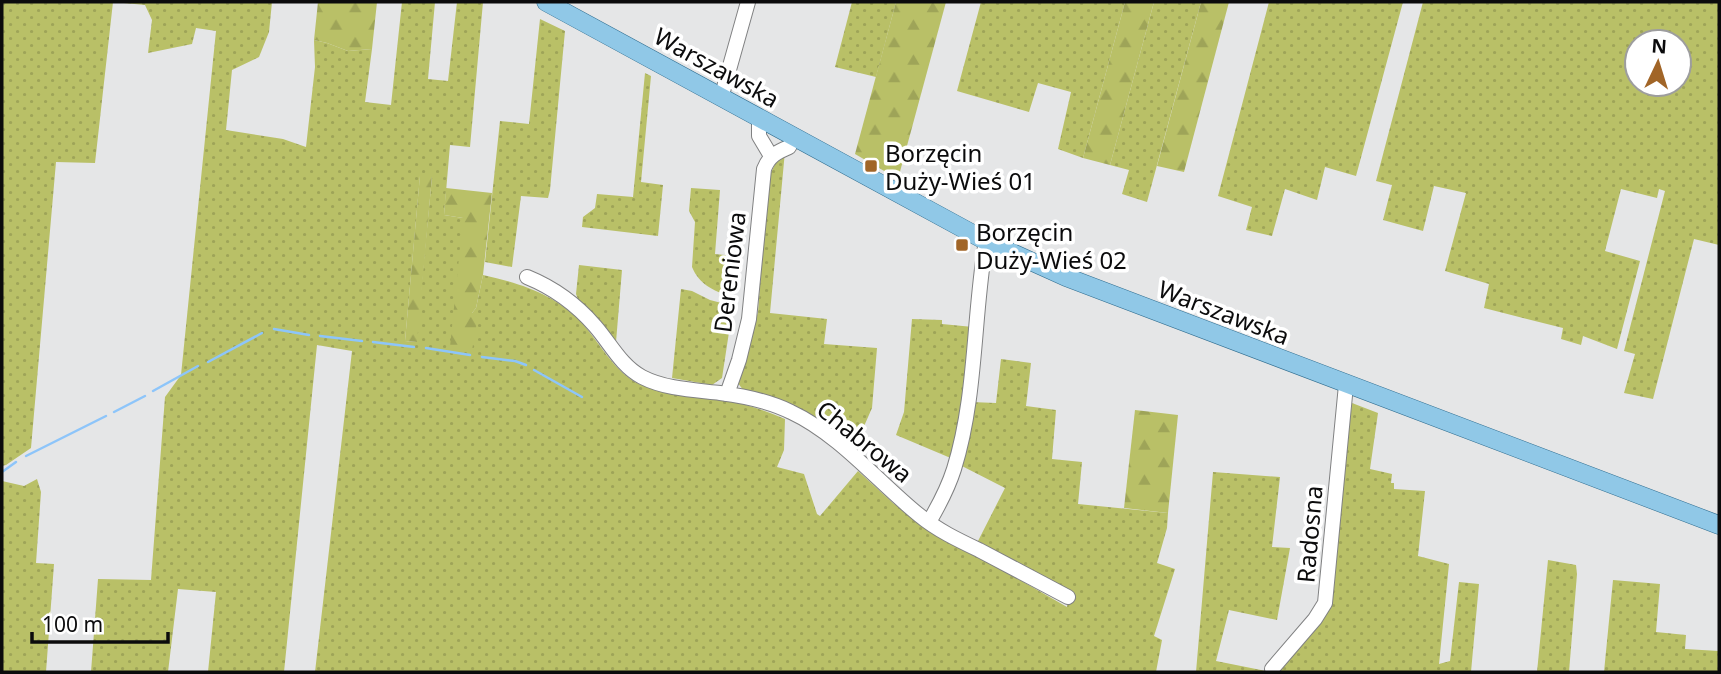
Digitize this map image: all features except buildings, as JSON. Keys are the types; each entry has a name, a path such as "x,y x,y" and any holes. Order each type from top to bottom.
{"main road":[{"name":"Warszawska","path":"546,2 986,241 1066,277 1719,525"}],"street":[{"path":"719,96 723,91 748,2"},
{"path":"759,118 759,136 771,156 789,147 794,137"},
{"name":"Dereniowa","path":"727,394 749,319 764,169 771,156"},
{"path":"929,522 954,471 962,435 986,241"},
{"name":"Chabrowa","path":"527,277 562,295 573,304 596,327 623,361 641,376 691,390 761,400 791,412 831,437 921,517 943,532 1069,597"},
{"name":"Radosna","path":"1272,669 1315,619 1325,603 1346,385"}],"green space":[{"path":"2,2 113,2 95,163 56,162 31,448 2,466"},
{"path":"113,2 272,2 269,32 259,57 232,70 226,130 283,139 306,147 315,67 314,40 348,51 372,49 365,102 391,105 402,2 435,2 428,79 448,81 457,2 483,2 470,147 450,145 444,215 463,218 472,313 476,308 483,275 523,286 549,297 572,313 613,362 635,382 656,390 741,404 785,419 784,450 777,467 804,474 820,516 858,471 929,531 1067,607 1069,592 978,541 1005,488 958,464 971,402 996,403 1001,359 1031,363 1026,406 1056,410 1052,459 1082,462 1078,504 1168,513 1167,528 1157,563 1175,569 1154,636 1162,640 1156,672 315,672 352,351 317,345 284,672 208,672 216,592 178,589 168,672 91,672 98,579 151,580 165,397 181,375 216,31 196,28 192,44 148,53 152,20 145,5","holes":["420,176 432,177 416,342 405,341"]},
{"path":"318,2 377,2 372,49 348,51 314,40"},
{"path":"852,2 896,2 876,77 835,67"},
{"path":"896,2 946,2 898,179 855,154"},
{"path":"981,2 1125,2 1083,158 1058,149 1071,92 1038,83 1029,112 957,91"},
{"path":"1125,2 1154,2 1110,165 1083,158"},
{"path":"1154,2 1201,2 1147,202 1122,194 1129,170 1110,165"},
{"path":"1201,2 1229,2 1184,172 1157,166"},
{"path":"1269,2 1403,2 1356,176 1325,167 1317,200 1285,189 1272,236 1246,230 1252,207 1218,196"},
{"path":"1423,2 1719,2 1719,245 1694,239 1653,399 1624,393 1635,354 1624,351 1665,191 1659,189 1657,198 1621,189 1605,251 1640,261 1617,349 1583,336 1581,345 1561,339 1563,328 1484,308 1489,284 1445,271 1466,193 1434,186 1423,231 1383,220 1392,185 1376,181"},
{"path":"540,19 565,31 550,190 548,198 521,196 512,267 485,262 500,121 529,124"},
{"path":"645,73 651,76 641,182 663,185 658,236 582,227 583,217 595,208 597,194 633,197"},
{"path":"785,151 770,313 827,319 824,344 877,348 872,408 854,449 838,433 813,417 744,391 737,382 758,312 768,179 777,160"},
{"path":"420,175 432,176 417,342 405,341"},
{"path":"446,188 492,193 483,275 476,308 472,313 477,322 472,350 450,347 463,218 444,215"},
{"path":"691,188 720,190 715,254 735,256 737,282 730,296 707,286 698,278 692,267 695,222 689,211"},
{"path":"579,265 622,270 616,342 579,302 576,294"},
{"path":"681,289 733,306 722,378 712,385 672,378"},
{"path":"912,319 942,320 942,324 973,327 953,459 896,435 904,412"},
{"path":"1352,403 1378,413 1370,469 1392,474 1391,483 1394,483 1394,489 1425,491 1418,556 1449,564 1439,664 1450,661 1459,582 1479,584 1471,672 1276,672 1328,608"},
{"path":"1135,410 1178,415 1168,513 1124,508"},
{"path":"1213,472 1280,477 1272,547 1290,548 1277,620 1229,610 1216,661 1271,672 1196,672"},
{"path":"37,479 41,492 36,563 54,564 46,672 2,672 2,481 24,486"},
{"path":"1548,560 1576,565 1569,672 1537,672"},
{"path":"1613,580 1660,584 1656,632 1686,635 1685,649 1719,651 1719,672 1604,672"}],"waterway":[{"path":"274,329 309,335"},
{"path":"208,362 262,333"},
{"path":"320,336 362,341"},
{"path":"373,342 414,347"},
{"path":"426,348 470,355"},
{"path":"482,357 526,365"},
{"path":"153,391 198,366"},
{"path":"534,370 582,397"},
{"path":"114,412 145,396"},
{"path":"26,456 106,416"},
{"path":"2,472 16,462"}],"place":[{"name":"Borzęcin Duży-Wieś 01","path":"871,166"},
{"name":"Borzęcin Duży-Wieś 02","path":"962,245"}]}
